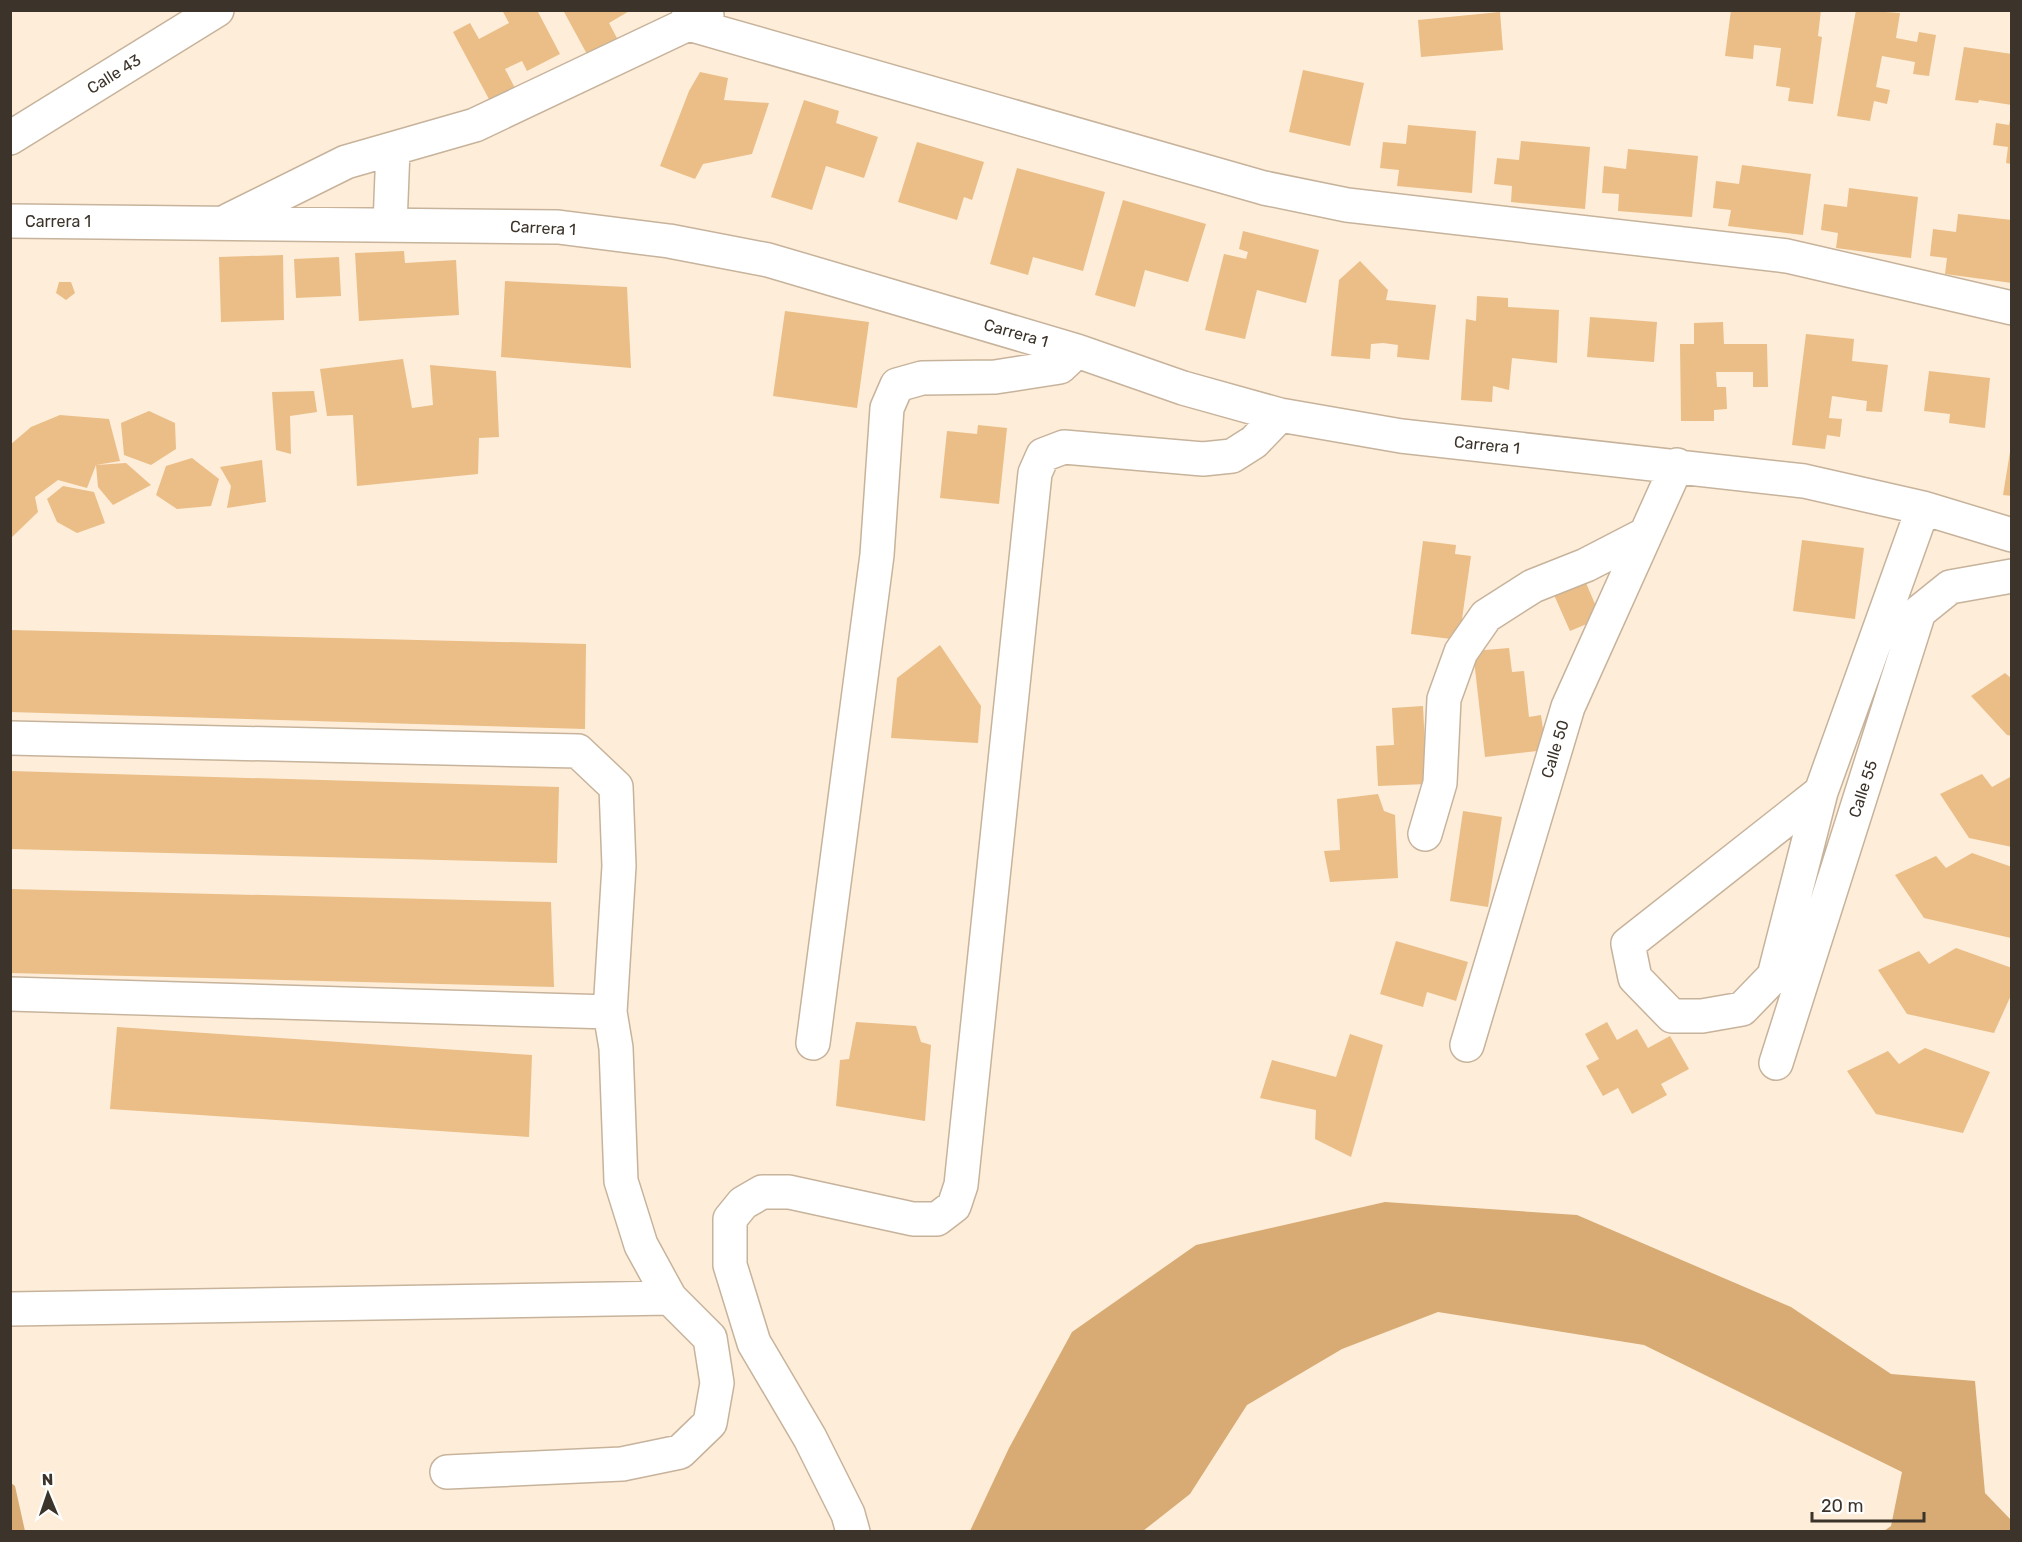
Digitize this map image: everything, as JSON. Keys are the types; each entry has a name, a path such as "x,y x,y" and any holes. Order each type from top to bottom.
{"street":[{"name":"Calle 43","path":"10,138 217,10"},
{"path":"225,222 346,162 475,125 685,23 719,10"},
{"path":"685,23 1264,188 1347,205 1787,256 2012,308"},
{"path":"390,225 393,149"},
{"name":"Carrera 1","path":"10,221 558,227 669,241 768,260 1077,351 1183,388 1280,415 1401,436 1677,465 1804,481 1923,507 2012,534"},
{"path":"813,1043 877,555 887,408 897,385 922,378 995,377 1060,367 1077,351"},
{"path":"853,1532 848,1514 810,1438 754,1343 730,1264 730,1219 743,1203 762,1192 789,1192 913,1219 937,1219 954,1206 961,1185 1035,473 1043,455 1064,447 1203,459 1232,456 1254,442 1280,415"},
{"name":"Calle 50","path":"1467,1045 1568,707 1677,465"},
{"path":"1821,792 1628,944 1635,978 1672,1016 1702,1016 1742,1009 1774,976 1821,792 1923,507"},
{"path":"1425,834 1440,783 1444,699 1461,652 1486,616 1533,586 1586,565 1646,534"},
{"name":"Calle 55","path":"1776,1063 1919,612 1950,587 2012,576"},
{"path":"10,738 578,751 616,787 619,866 610,1012 616,1048 621,1181 641,1245 670,1298 710,1338 717,1383 710,1423 680,1452 622,1464 447,1472"},
{"path":"10,994 610,1012"},
{"path":"10,1309 670,1298"}],"shaded area":[{"path":"1385,1202 1577,1215 1791,1307 1891,1374 1975,1381 1985,1493 2011,1520 2011,1531 1884,1531 1891,1526 1902,1472 1644,1345 1438,1312 1342,1349 1247,1405 1190,1494 1143,1531 970,1531 1009,1448 1072,1332 1196,1245"},
{"path":"11,1483 15,1486 25,1531 11,1531"}],"building":[{"path":"502,10 537,10 560,54 527,71 522,61 505,69 515,88 490,101 453,32 470,23 479,39 509,23"},
{"path":"563,10 631,10 609,23 618,40 588,56"},
{"path":"1731,10 1821,10 1818,36 1822,37 1813,104 1788,101 1790,88 1776,86 1781,48 1754,45 1753,59 1725,56"},
{"path":"1856,10 1900,13 1896,38 1917,42 1919,32 1936,35 1929,76 1913,74 1915,62 1882,56 1876,87 1890,90 1887,104 1874,101 1870,121 1837,116"},
{"path":"1500,12 1503,50 1421,57 1418,20"},
{"path":"1964,47 2012,54 2012,105 1979,100 1978,103 1955,100"},
{"path":"1303,70 1364,83 1350,146 1289,132"},
{"path":"700,72 728,78 724,100 769,103 752,154 703,164 695,179 660,166 689,91"},
{"path":"804,100 839,111 836,123 878,137 864,178 826,166 812,210 771,197"},
{"path":"2012,120 2012,164 2006,163 2008,147 1993,145 1996,123 2009,125"},
{"path":"1408,125 1476,131 1472,193 1397,186 1399,170 1380,168 1383,142 1406,144"},
{"path":"1521,141 1590,147 1585,209 1511,202 1512,186 1494,184 1497,158 1519,160"},
{"path":"917,142 984,162 972,200 964,197 957,220 898,202"},
{"path":"1628,149 1698,156 1692,217 1618,211 1619,194 1602,193 1604,166 1626,169"},
{"path":"1742,165 1811,174 1803,235 1728,226 1731,210 1713,208 1716,181 1739,184"},
{"path":"1017,168 1105,192 1083,271 1033,257 1028,275 990,264"},
{"path":"1849,188 1918,197 1911,258 1836,248 1838,233 1821,230 1824,204 1847,207"},
{"path":"1123,200 1206,224 1188,282 1145,270 1135,307 1095,295"},
{"path":"1958,214 2012,220 2012,283 1945,274 1947,258 1930,256 1933,229 1956,232"},
{"path":"1243,231 1319,250 1306,303 1257,290 1245,339 1205,330 1224,254 1246,259 1248,252 1239,249"},
{"path":"404,251 405,263 456,260 459,315 359,321 355,253"},
{"path":"283,255 284,320 221,322 219,257"},
{"path":"339,257 341,296 296,298 294,259"},
{"path":"1360,261 1388,290 1386,300 1436,305 1429,360 1397,357 1398,345 1383,343 1371,344 1370,359 1331,356 1339,280"},
{"path":"505,281 627,287 631,368 501,357"},
{"path":"59,282 71,282 75,293 66,300 56,293"},
{"path":"1477,296 1508,298 1508,307 1559,310 1557,363 1512,358 1509,390 1493,386 1492,402 1461,400 1466,319 1476,321"},
{"path":"785,311 869,322 857,408 773,396"},
{"path":"1590,317 1657,322 1654,362 1587,357"},
{"path":"1723,322 1724,344 1767,344 1768,387 1753,387 1753,372 1716,372 1717,387 1726,387 1727,409 1714,410 1714,421 1681,421 1680,344 1694,344 1694,323"},
{"path":"1806,334 1854,339 1852,361 1888,365 1882,412 1866,411 1867,401 1832,396 1829,418 1842,419 1840,437 1827,435 1825,449 1792,445"},
{"path":"403,359 412,408 433,405 430,365 496,371 499,437 479,438 478,474 357,486 353,415 327,416 320,369"},
{"path":"1929,371 1990,378 1985,428 1949,423 1950,414 1924,411"},
{"path":"314,391 317,412 290,416 291,454 276,450 272,392"},
{"path":"149,411 175,423 176,449 151,465 124,455 121,423"},
{"path":"60,415 109,419 120,461 96,465 87,488 58,480 35,497 38,512 10,539 10,445 31,427"},
{"path":"978,425 1007,428 999,504 940,498 947,431 977,434"},
{"path":"2010,452 2012,452 2012,496 2003,495"},
{"path":"192,458 219,479 211,506 177,509 156,495 166,466"},
{"path":"262,460 266,502 227,508 231,486 220,467"},
{"path":"126,463 151,485 113,505 98,487 96,465"},
{"path":"63,486 94,492 105,523 77,533 57,522 47,499"},
{"path":"1802,540 1864,548 1855,619 1793,611"},
{"path":"1423,541 1456,545 1455,554 1471,556 1459,640 1411,634"},
{"path":"1586,583 1601,618 1570,631 1554,595"},
{"path":"10,630 586,644 585,729 10,712"},
{"path":"940,645 981,706 978,743 891,738 897,678"},
{"path":"1509,648 1512,672 1524,671 1529,717 1541,715 1546,750 1485,757 1473,651"},
{"path":"2005,673 2012,679 2012,736 2007,735 1971,696"},
{"path":"1423,706 1427,784 1378,786 1376,746 1394,745 1392,708"},
{"path":"10,771 559,787 557,863 10,849"},
{"path":"1982,774 1992,787 2012,776 2012,847 1969,838 1940,794"},
{"path":"1378,794 1384,811 1395,815 1398,878 1330,882 1324,851 1340,850 1337,799"},
{"path":"1463,811 1502,817 1488,907 1450,901"},
{"path":"1972,853 2012,867 2011,938 1924,918 1895,875 1936,856 1946,868"},
{"path":"10,889 551,902 554,987 10,973"},
{"path":"1396,941 1468,962 1456,1001 1427,992 1423,1007 1380,994"},
{"path":"1956,948 2012,968 2012,993 1994,1033 1907,1014 1878,970 1919,951 1929,964"},
{"path":"856,1022 916,1026 921,1042 931,1045 925,1121 836,1106 840,1060 849,1059"},
{"path":"1607,1022 1617,1040 1637,1029 1648,1048 1670,1036 1689,1069 1661,1084 1667,1095 1632,1114 1618,1088 1603,1096 1586,1066 1599,1059 1585,1034"},
{"path":"117,1027 532,1055 529,1137 110,1109"},
{"path":"1350,1034 1383,1045 1351,1157 1315,1139 1316,1110 1260,1098 1272,1060 1336,1077"},
{"path":"1925,1048 1990,1072 1963,1133 1876,1114 1847,1071 1888,1051 1899,1064"}]}
